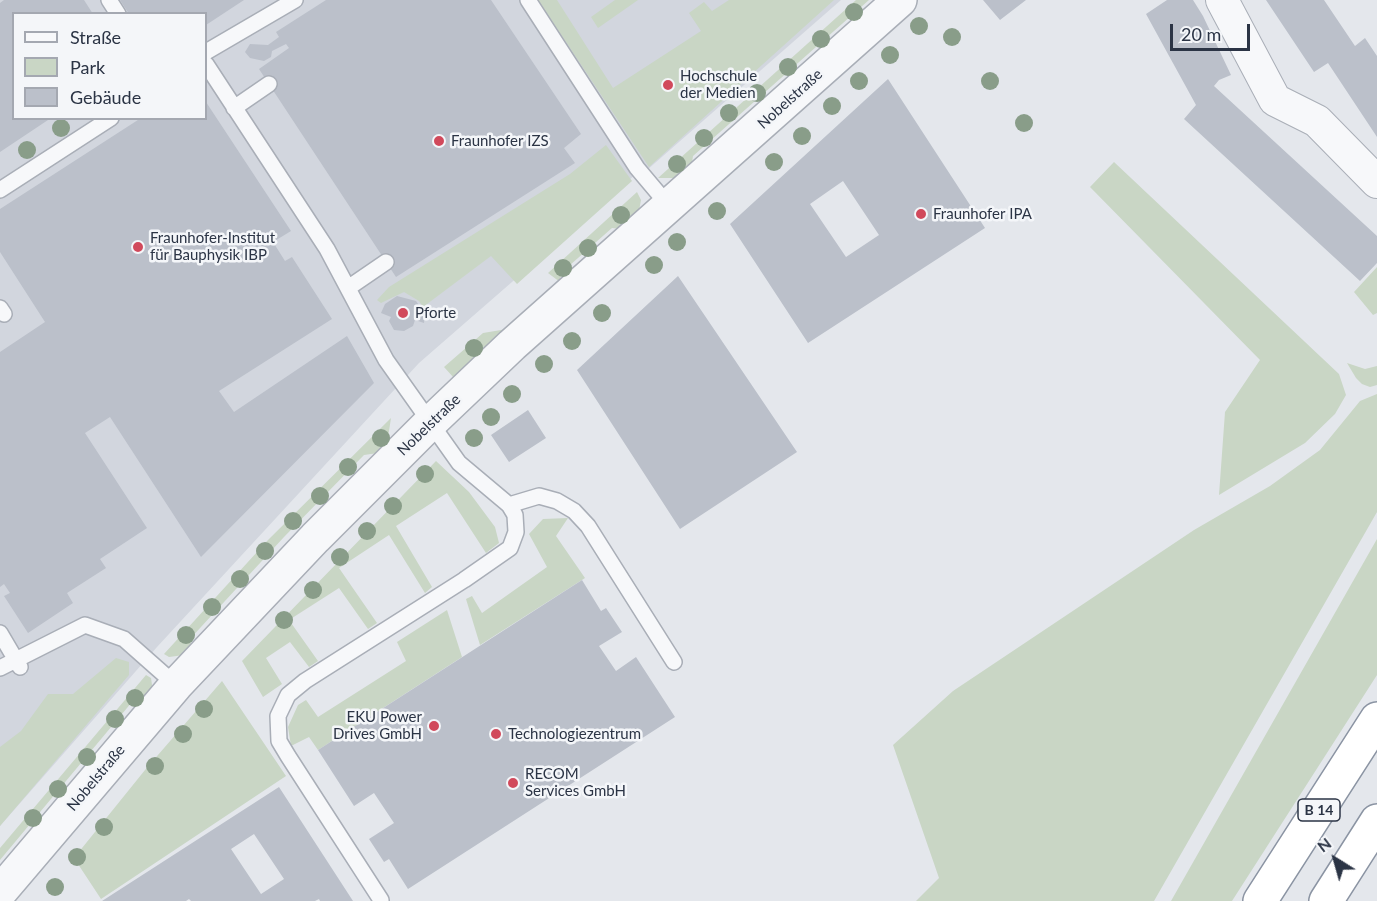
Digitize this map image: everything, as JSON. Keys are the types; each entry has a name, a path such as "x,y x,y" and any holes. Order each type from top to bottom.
{"highway":[{"name":"B 14","path":"1260,901 1377,719"},
{"path":"1326,901 1377,821"}],"street":[{"name":"Nobelstraße","path":"0,892 176,685 315,538 429,424 512,345 900,0"},
{"path":"1222,0 1275,100 1317,121 1377,182"}],"lane":[{"path":"207,51 295,0"},
{"path":"528,0 637,168 669,206"},
{"path":"207,66 327,249 386,360 429,424 459,463 509,505 515,515 516,532 510,548 465,580 305,681 288,695 278,716 279,741 381,900"},
{"path":"234,108 269,84"},
{"path":"0,190 108,120"},
{"path":"348,288 386,262"},
{"path":"509,505 539,496 557,501 574,511 588,526 674,662"},
{"path":"0,668 18,663 85,626 124,639 176,685"},
{"path":"0,633 18,663"}],"shaded area":[{"path":"0,0 841,0 647,170 644,167 419,363 157,647 0,826"}],"green space":[{"name":"Hochschule der Medien","path":"538,0 557,0 613,88 701,31 689,13 704,2 712,11 729,0 834,0 649,167"},
{"path":"615,0 638,0 598,28 591,17"},
{"path":"856,0 869,0 693,156 691,169 675,178 658,178"},
{"path":"606,145 632,181 517,284 491,256 423,307 419,301 404,292 381,303 377,300 389,287 570,174"},
{"path":"1114,162 1339,374 1346,395 1335,414 1305,443 1219,495 1225,412 1260,360 1090,187"},
{"path":"637,192 641,200 638,216 621,229 612,228 561,273 560,282 548,273"},
{"path":"1377,267 1377,313 1373,315 1354,292"},
{"path":"507,329 454,378 444,367 483,333"},
{"path":"1347,363 1365,369 1377,366 1377,385 1370,387 1362,384"},
{"path":"1377,394 1377,512 1154,901 916,901 939,878 893,745 953,691 1194,530 1270,486 1320,450 1360,401"},
{"path":"391,418 387,444 378,453 364,455 284,537 189,640 192,645 184,655 169,657 164,654 268,540"},
{"path":"436,461 469,492 495,527 499,543 486,553 447,493 396,526 432,587 425,593 389,535 339,568 377,623 368,629 339,588 289,620 318,661 309,667 290,642 266,658 282,684 263,697 242,661"},
{"path":"568,518 556,536 585,578 480,645 466,599 472,596 482,613 547,567 529,534 543,519"},
{"path":"1377,539 1377,675 1232,901 1171,901"},
{"path":"447,610 462,657 318,750 309,737 291,746 288,727 298,705 306,700 318,717 406,661 397,642"},
{"path":"116,658 129,662 129,675 0,826 0,747 21,731 48,694 73,694"},
{"path":"146,675 151,678 153,692 144,702 132,702 0,860 0,848"},
{"path":"222,681 286,776 101,899 74,858 145,770"}],"building":[{"path":"4,0 84,0 92,12 12,12 12,120 48,120 0,152 0,3"},
{"path":"120,0 244,0 207,24 207,12 128,12"},
{"name":"Fraunhofer IZS","path":"326,0 491,0 581,134 564,148 575,163 396,277 259,69 289,48 286,44 272,51 271,57 264,61 250,58 245,52 250,44 268,45 279,37 276,32"},
{"path":"983,0 1026,0 1000,20"},
{"path":"1167,0 1193,0 1203,16 1231,75 1219,80 1214,86 1377,236 1377,263 1360,281 1184,119 1196,105 1146,14"},
{"path":"1266,0 1324,0 1355,46 1365,38 1377,56 1377,137 1328,63 1314,72"},
{"name":"Fraunhofer IPA","path":"888,79 985,228 808,343 730,224","holes":["843,181 879,235 846,257 810,204"]},
{"path":"207,104 291,231 273,242 285,261 292,257 332,319 219,391 234,412 347,336 374,383 201,557 110,417 85,433 147,528 100,559 106,568 67,593 73,603 28,633 4,596 10,593 4,584 0,587 0,352 45,322 0,252 0,209 138,120 207,120"},
{"path":"678,276 797,452 680,529 577,370"},
{"name":"Pforte","path":"397,296 416,301 425,314 424,323 415,320 413,326 404,331 394,330 389,321 391,317 381,313 385,304"},
{"path":"528,410 546,438 509,462 491,435"},
{"name":"Technologiezentrum","path":"582,580 601,611 606,608 622,632 599,646 616,671 636,657 675,717 408,889 389,859 384,862 369,839 394,823 374,793 354,806 318,750"},
{"path":"279,787 353,901 320,901 319,899 315,901 191,901 189,899 186,901 102,901","holes":["254,834 284,879 261,894 231,849"]}],"place":[{"name":"Hochschule der Medien","path":"668,85"},
{"name":"Fraunhofer IZS","path":"439,141"},
{"name":"Fraunhofer IPA","path":"921,214"},
{"name":"Fraunhofer-Institut für Bauphysik IBP","path":"138,247"},
{"name":"Pforte","path":"403,313"},
{"name":"EKU Power Drives GmbH","path":"434,726"},
{"name":"Technologiezentrum","path":"496,734"},
{"name":"RECOM Services GmbH","path":"513,783"}]}
